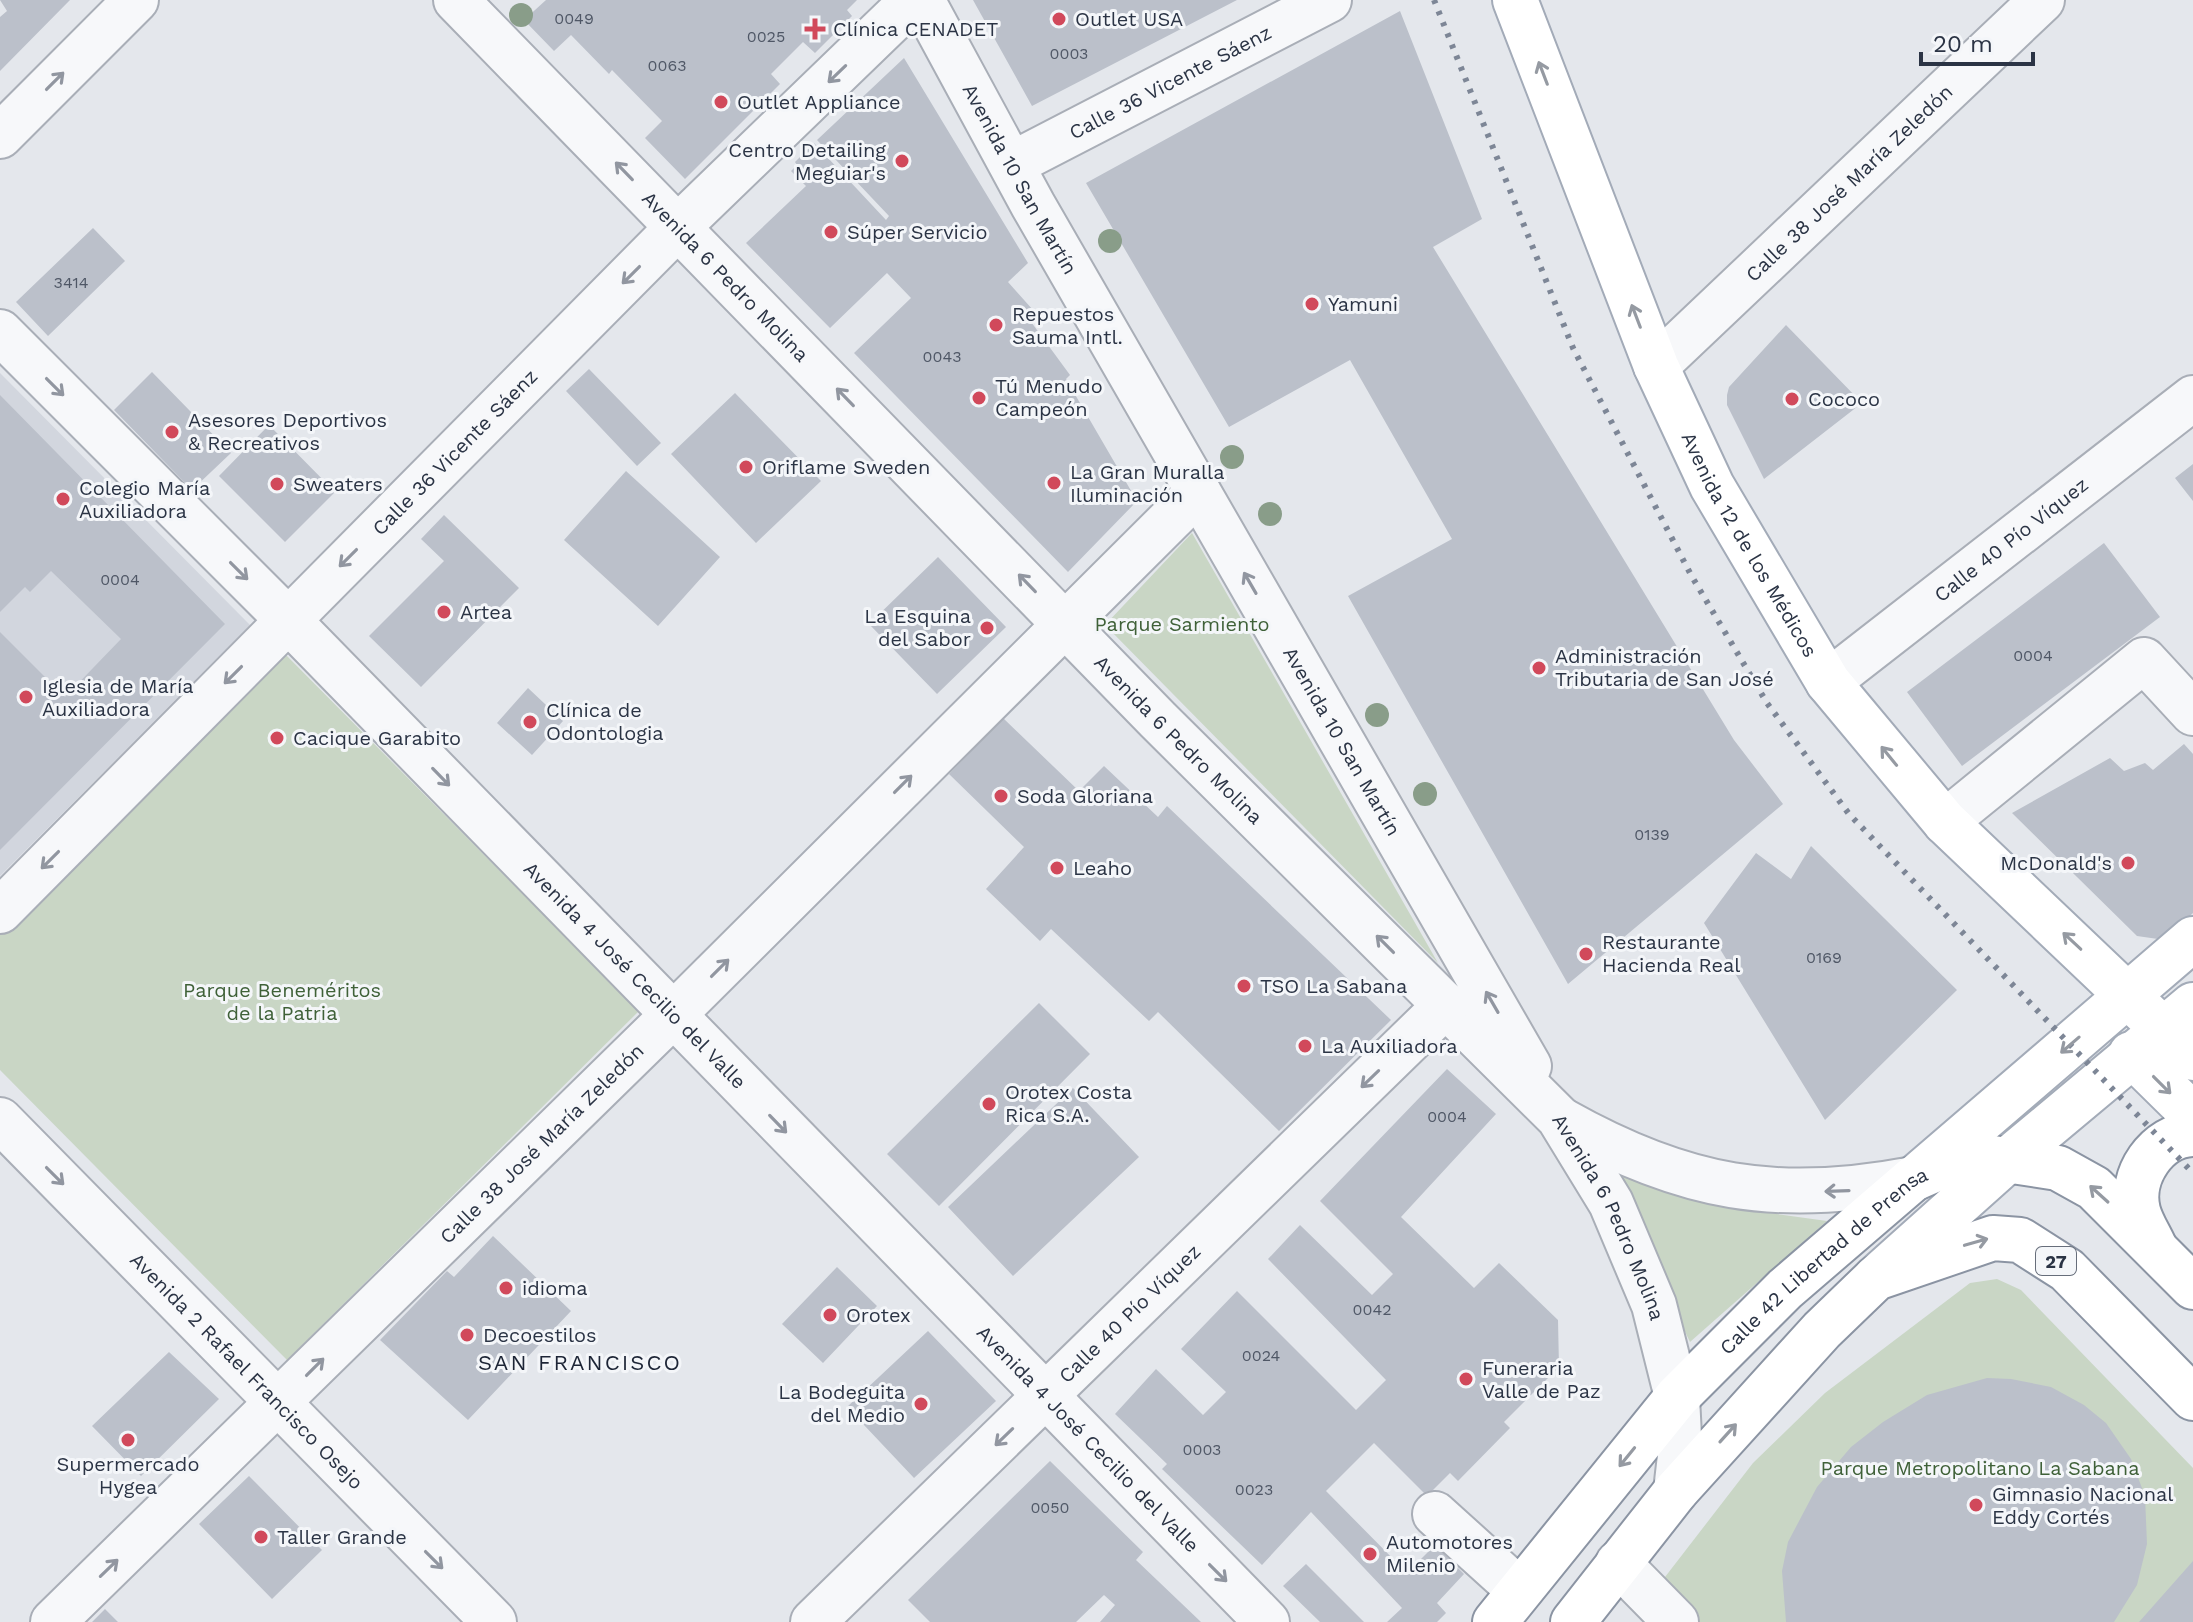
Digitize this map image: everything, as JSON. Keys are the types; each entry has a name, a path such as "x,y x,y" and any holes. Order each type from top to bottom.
{"main road":[{"name":"Avenida 12 de los Médicos","path":"1515,0 1656,366 1712,486 1828,682 1945,822 2170,1036"},
{"name":"Calle 42 Libertad de Prensa","path":"1507,1606 1677,1397 1785,1289 2193,939"},
{"path":"1876,1278 2010,1158 2170,1036 2193,1115"},
{"path":"2155,1248 2137,1209 2139,1172 2164,1143 2193,1134"},
{"path":"1913,1179 1954,1161 2010,1158 2058,1168 2080,1178 2193,1287"},
{"name":"27","path":"1573,1622 1676,1491 1822,1330 1876,1278 1993,1238 2020,1240 2049,1256 2077,1279 2193,1398"}],"street":[{"path":"0,136 136,0"},
{"name":"Avenida 6 Pedro Molina","path":"456,0 1065,622 1559,1118 1611,1203 1632,1247 1663,1335 1677,1397 1680,1456 1676,1491"},
{"name":"Calle 36 Vicente Sáenz","path":"0,911 678,227 913,0"},
{"name":"Avenida 10 San Martín","path":"922,0 1198,492 1559,1118 1612,1149 1670,1172 1730,1186 1791,1193 1853,1190 1913,1179"},
{"name":"Calle 36 Vicente Sáenz","path":"1012,164 1329,0"},
{"name":"Calle 38 José María Zeledón","path":"1656,366 2042,0"},
{"name":"Avenida 4 José Cecilio del Valle","path":"0,332 287,619 1267,1622"},
{"name":"Calle 40 Pío Víquez","path":"1828,682 2193,398"},
{"name":"Calle 38 José María Zeledón","path":"53,1622 673,1015 1198,492"},
{"path":"1945,822 2144,660 2193,713"},
{"name":"Calle 40 Pío Víquez","path":"813,1622 1446,1005"},
{"name":"Avenida 2 Rafael Francisco Osejo","path":"0,1120 494,1622"},
{"path":"1435,1514 1507,1606"},
{"path":"1618,1563 1676,1622"}],"shaded area":[{"name":"Colegio María Auxiliadora","path":"0,373 250,625 0,876"}],"green space":[{"name":"Parque Sarmiento","path":"1192,533 1438,963 1105,625"},
{"name":"Parque Beneméritos de la Patria","path":"284,653 639,1011 287,1360 0,1070 0,934"},
{"path":"1605,1164 1718,1206 1827,1221 1690,1342"},
{"name":"Parque Metropolitano La Sabana","path":"1997,1279 2021,1290 2193,1468 2193,1622 1688,1622 1655,1590 1753,1463 1825,1393 1970,1283"}],"building":[{"path":"0,0 70,0 0,71 0,17 7,11"},
{"path":"546,0 857,0 847,10 852,16 815,53 803,42 771,74 780,84 685,179 645,138 662,121 612,70 609,74 571,35 554,51 524,20"},
{"path":"973,0 1237,0 1032,106"},
{"path":"1400,11 1482,219 1433,247 1734,740 1783,804 1568,984 1348,596 1452,539 1350,360 1229,427 1086,183"},
{"path":"904,58 1028,263 1008,282 1033,310 1026,315 1070,375 1066,379 1137,501 1068,572 854,353 911,298 887,273 830,328 746,243 806,186 791,171 797,165 795,162 814,143 886,220 889,216 817,140"},
{"path":"93,228 125,261 48,336 16,302"},
{"name":"Cococo","path":"1786,325 1862,403 1764,479 1727,405 1727,395 1729,387"},
{"path":"589,369 661,443 637,466 566,391"},
{"name":"Asesores Deportivos & Recreativos","path":"152,372 231,453 192,490 114,410"},
{"name":"Oriflame Sweden","path":"735,393 821,481 756,543 671,454"},
{"name":"Colegio María Auxiliadora","path":"0,395 225,624 0,850 0,632 65,697 121,639 51,571 30,592 25,587 0,612"},
{"name":"Sweaters","path":"269,425 335,492 285,542 219,476"},
{"path":"2193,464 2193,501 2175,478"},
{"path":"626,471 720,557 658,626 564,540"},
{"name":"Artea","path":"444,515 519,588 421,687 369,636 444,561 421,539"},
{"path":"2104,543 2160,617 1962,766 1907,692"},
{"path":"938,557 1006,627 937,694 869,624"},
{"name":"Clínica de Odontologia","path":"528,688 563,721 532,755 497,723"},
{"path":"1003,718 1079,791 1104,766 1158,817 1167,806 1391,1020 1279,1131 1158,1012 1149,1021 1051,929 1040,941 986,889 1024,847 949,774"},
{"name":"McDonald's","path":"2184,744 2193,754 2193,913 2165,940 2137,936 2012,813 2110,758 2124,771 2145,763 2153,770"},
{"path":"1811,846 1957,990 1825,1120 1704,923 1756,853 1791,879"},
{"name":"Orotex Costa Rica S.A.","path":"1039,1003 1090,1054 939,1206 887,1154"},
{"path":"1447,1069 1496,1114 1401,1217 1474,1288 1499,1263 1558,1320 1559,1367 1504,1422 1510,1428 1458,1481 1450,1473 1427,1496 1374,1443 1326,1491 1407,1573 1435,1545 1464,1574 1437,1603 1446,1613 1437,1622 1387,1622 1402,1608 1311,1512 1262,1565 1162,1469 1167,1464 1115,1414 1156,1369 1203,1415 1226,1392 1181,1349 1237,1291 1356,1410 1386,1380 1268,1259 1300,1225 1372,1295 1393,1274 1320,1201"},
{"path":"1073,1088 1139,1157 1013,1276 948,1207"},
{"path":"493,1236 571,1311 468,1420 380,1340 447,1271 454,1277"},
{"name":"Orotex","path":"837,1267 877,1306 823,1363 782,1324"},
{"name":"La Bodeguita del Medio","path":"928,1331 996,1401 914,1478 847,1407"},
{"path":"169,1352 219,1399 141,1476 92,1426"},
{"name":"Gimnasio Nacional Eddy Cortés","path":"1987,1378 2051,1387 2084,1405 2106,1423 2131,1459 2145,1496 2147,1544 2137,1585 2114,1622 1786,1622 1782,1571 1788,1542 1817,1487 1851,1447 1883,1422 1927,1395"},
{"path":"1050,1461 1143,1552 1136,1560 1201,1622 1100,1622 1115,1605 1104,1595 1076,1622 930,1622 908,1600"},
{"name":"Taller Grande","path":"249,1476 322,1550 272,1599 199,1524"},
{"path":"2193,1561 2193,1622 2139,1622"},
{"name":"Automotores Milenio","path":"1306,1564 1364,1622 1320,1622 1283,1586"},
{"path":"105,1609 118,1622 92,1622"}],"railway":[{"path":"1434,0 1573,348 1691,575 1767,703 1849,814 2193,1173"}],"place":[{"name":"Outlet USA","path":"1059,19"},
{"name":"Clínica CENADET","path":"815,29"},
{"name":"Outlet Appliance","path":"721,102"},
{"name":"Centro Detailing Meguiar's","path":"902,161"},
{"name":"Súper Servicio","path":"831,232"},
{"name":"Yamuni","path":"1312,304"},
{"name":"Repuestos Sauma Intl.","path":"996,325"},
{"name":"Tú Menudo Campeón","path":"979,398"},
{"name":"Cococo","path":"1792,399"},
{"name":"Asesores Deportivos & Recreativos","path":"172,432"},
{"name":"Oriflame Sweden","path":"746,467"},
{"name":"La Gran Muralla Iluminación","path":"1054,483"},
{"name":"Sweaters","path":"277,484"},
{"name":"Colegio María Auxiliadora","path":"63,499"},
{"name":"Artea","path":"444,612"},
{"name":"La Esquina del Sabor","path":"987,628"},
{"name":"Administración Tributaria de San José","path":"1539,668"},
{"name":"Iglesia de María Auxiliadora","path":"26,697"},
{"name":"Clínica de Odontologia","path":"530,722"},
{"name":"Cacique Garabito","path":"277,738"},
{"name":"Soda Gloriana","path":"1001,796"},
{"name":"McDonald's","path":"2128,863"},
{"name":"Leaho","path":"1057,868"},
{"name":"Restaurante Hacienda Real","path":"1586,954"},
{"name":"TSO La Sabana","path":"1244,986"},
{"name":"La Auxiliadora","path":"1305,1046"},
{"name":"Orotex Costa Rica S.A.","path":"989,1104"},
{"name":"idioma","path":"506,1288"},
{"name":"Orotex","path":"830,1315"},
{"name":"Decoestilos","path":"467,1335"},
{"name":"Funeraria Valle de Paz","path":"1466,1379"},
{"name":"La Bodeguita del Medio","path":"921,1404"},
{"name":"Supermercado Hygea","path":"128,1440"},
{"name":"Gimnasio Nacional Eddy Cortés","path":"1976,1505"},
{"name":"Taller Grande","path":"261,1537"},
{"name":"Automotores Milenio","path":"1370,1554"}],"district":[{"name":"SAN FRANCISCO","path":"580,1362"}]}
